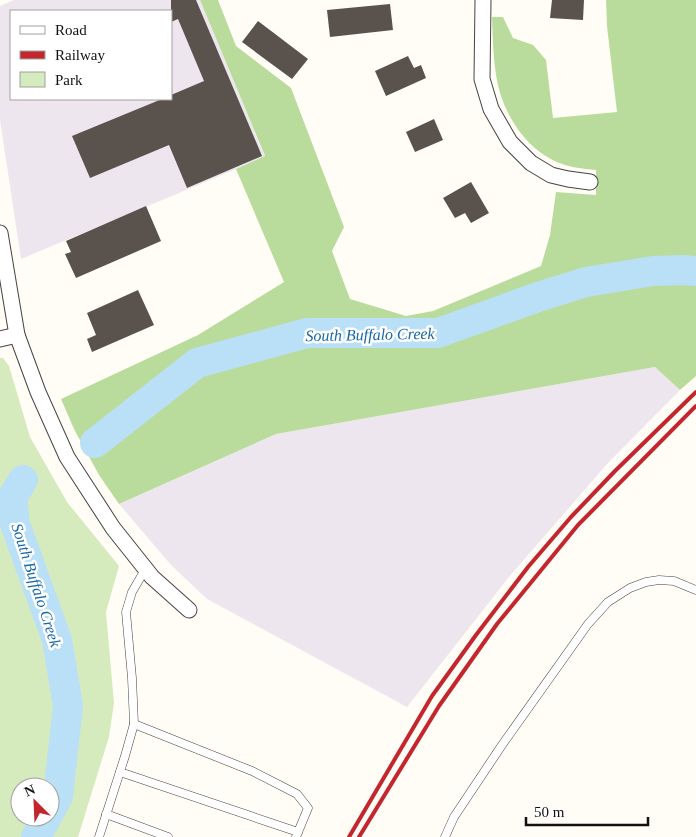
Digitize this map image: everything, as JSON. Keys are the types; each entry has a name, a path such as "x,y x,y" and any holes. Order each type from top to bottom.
{"street":[{"path":"483,0 482,79 491,109 505,134 510,142 531,163 551,175 590,182"},
{"path":"0,233 17,335 38,392 67,457 113,528 152,576 189,610"},
{"path":"0,339 17,335"}],"lane":[{"path":"99,837 134,724 126,612 132,592 146,568"},
{"path":"445,837 454,817 502,746 588,624 608,602 630,588 646,582 659,580 674,581 696,590"},
{"path":"120,772 297,834 308,808 297,794 252,771 134,724"},
{"path":"106,814 168,837"}],"shaded area":[{"path":"14,0 200,0 265,157 21,259 0,120 0,6"},
{"path":"655,367 680,390 607,464 509,577 407,707 207,599 171,565 119,504 276,434"}],"green space":[{"path":"200,0 218,0 236,46 291,88 344,227 332,251 350,299 406,316 433,311 541,266 550,235 556,192 596,195 596,170 565,165 543,154 524,137 510,116 504,105 496,75 492,17 503,17 513,38 533,45 546,60 553,118 617,112 607,26 606,0 696,0 696,376 680,390 655,367 276,434 119,504 99,475 74,429 61,399 198,335 284,282 236,169 265,156"},
{"path":"0,358 3,358 9,366 30,437 67,502 119,566 106,612 114,703 109,737 78,837 0,837"}],"building":[{"path":"171,0 196,0 262,156 187,188 169,145 90,178 72,136 160,100 172,100 172,95 204,81 178,19 172,22"},
{"path":"552,0 584,0 583,20 550,18"},
{"path":"390,4 393,30 330,37 327,10"},
{"path":"258,21 308,59 292,79 242,42"},
{"path":"408,56 414,68 421,65 426,78 386,96 375,71"},
{"path":"434,119 443,140 415,152 406,132"},
{"path":"471,182 489,213 471,223 465,213 455,218 443,198"},
{"path":"146,206 161,241 76,278 65,254 71,252 66,241"},
{"path":"138,290 154,325 92,352 87,339 96,335 87,313"}],"waterway":[{"name":"South Buffalo Creek","path":"95,443 197,363 307,333 438,333 586,282 653,271 696,271"},
{"name":"South Buffalo Creek","path":"23,480 12,498 15,524 57,640 68,706 60,778"},
{"name":"South Buffalo Creek","path":"36,837 42,827"}],"railway":[{"path":"349,837 432,696 528,567 571,517 615,471 696,392"},
{"path":"359,837 439,706 497,624 578,525 696,406"}]}
